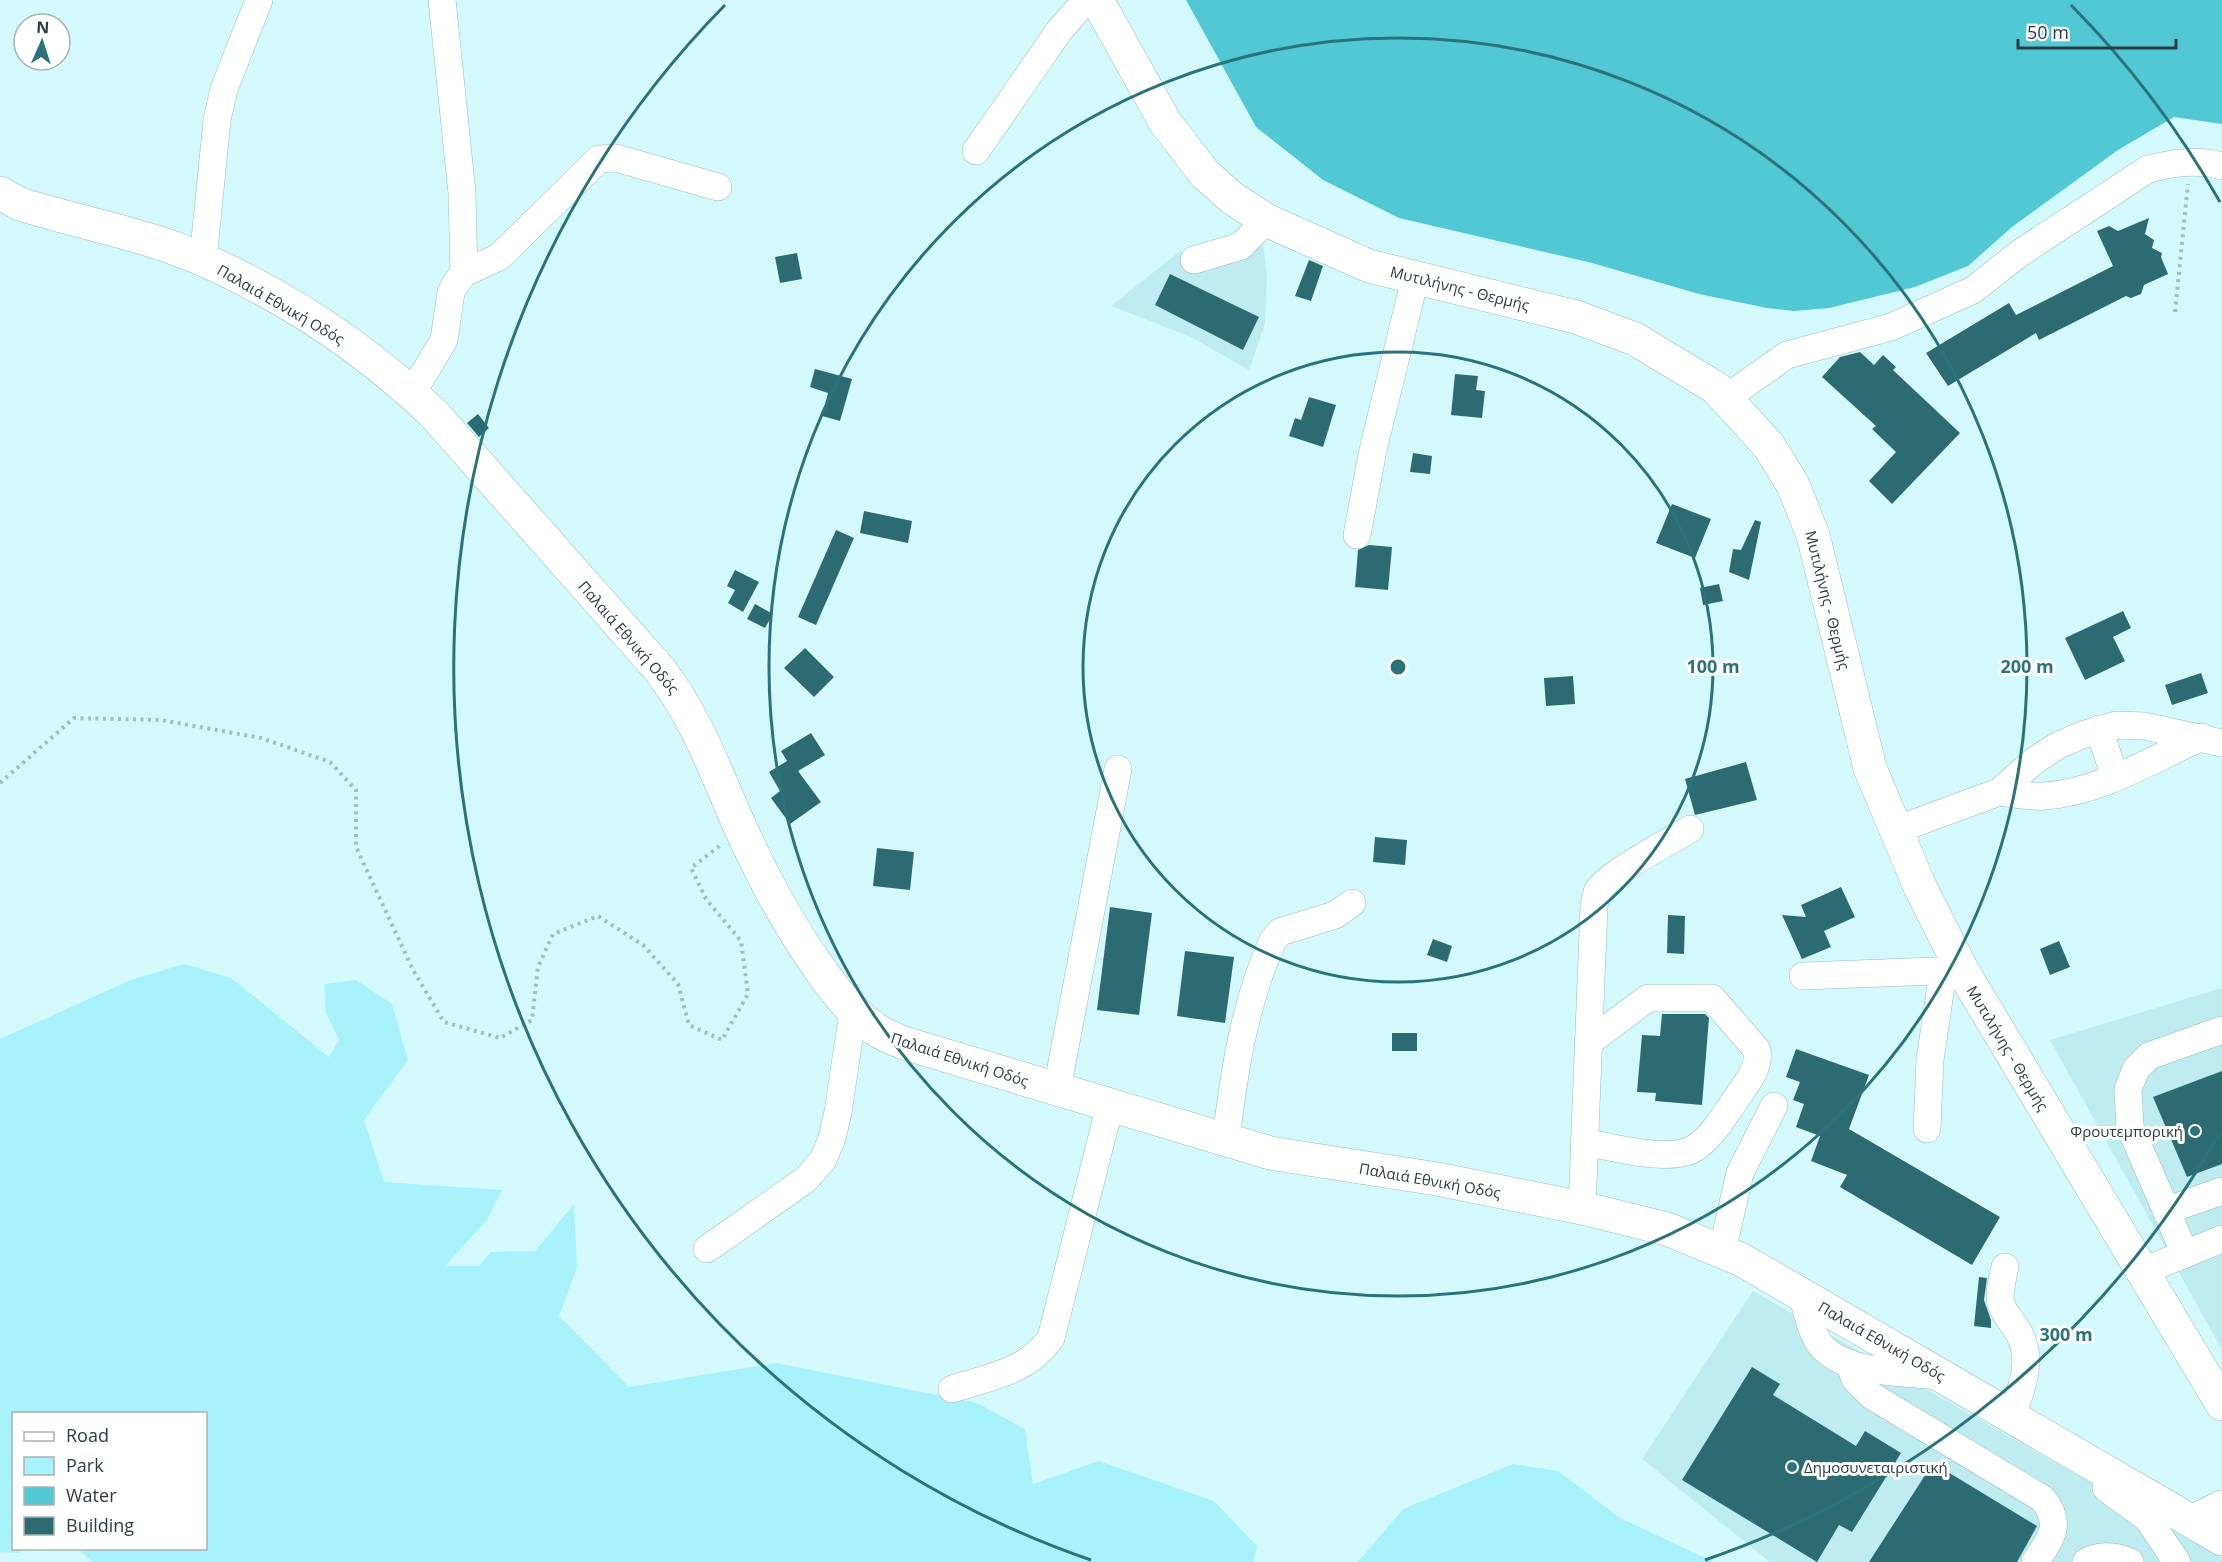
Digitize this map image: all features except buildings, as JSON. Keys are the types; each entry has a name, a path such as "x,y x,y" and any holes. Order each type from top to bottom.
{"main road":[{"name":"Μυτιλήνης - Θερμής","path":"1097,0 1165,122 1205,174 1232,198 1266,220 1370,266 1414,279 1576,317 1635,339 1716,388 1775,456 1793,486 1814,535 1870,768 1952,971 2143,1271 2222,1404"},
{"name":"Παλαιά Εθνική Οδός","path":"0,193 20,204 203,260 342,336 412,393 434,414 660,670 683,701 702,735 742,830 800,940 831,985 854,1011 877,1030 904,1043 1270,1153 1437,1179 1582,1208 1667,1229 1722,1251 2058,1443 2209,1518"}],"street":[{"path":"203,260 217,120 224,89 259,0"},
{"path":"442,0 462,193 464,273"},
{"path":"976,151 1059,31 1086,0"},
{"path":"412,393 444,340 451,292 464,273 499,257 599,159 616,158 718,187"},
{"path":"1726,398 1787,355 1891,327 1973,290 2020,253 2148,169 2172,163 2205,161 2222,166"},
{"path":"1194,260 1241,246 1266,220"},
{"path":"1357,535 1373,450 1414,279"},
{"path":"1896,830 1999,792 2034,761 2057,746 2099,729 2130,724 2212,740"},
{"path":"2099,729 2115,777"},
{"path":"1999,792 2044,796 2065,793 2115,777 2212,740"},
{"path":"1057,1089 1118,769"},
{"path":"1582,1208 1588,1043 1597,892 1605,882 1620,872 1690,830"},
{"path":"1226,1140 1234,1072 1243,1027 1272,942 1280,932 1335,915 1352,903"},
{"path":"1803,976 1952,971 1931,1048 1927,1129"},
{"path":"1584,1142 1661,1154 1687,1152 1698,1146 1721,1121 1751,1077 1758,1058 1757,1050 1712,998 1648,998 1588,1043"},
{"path":"707,1249 805,1180 823,1160 832,1138 838,1112 854,1011"},
{"path":"2185,1254 2168,1210 2130,1127 2128,1089 2136,1069 2149,1056 2222,1030"},
{"path":"952,1389 1020,1366 1039,1356 1051,1338 1110,1105"},
{"path":"1722,1251 1740,1173 1774,1106"},
{"path":"2168,1210 2222,1191"},
{"path":"2143,1271 2222,1239"},
{"path":"2005,1267 2000,1294 2002,1305 2023,1342 2025,1360 2021,1391 2012,1416"},
{"path":"1802,1295 1818,1341 1829,1353 1849,1363 1873,1369 1946,1378"},
{"path":"1849,1363 1855,1379 1872,1396 2043,1499 2053,1512 2054,1526 2051,1540 2036,1562"},
{"path":"2058,1443 2088,1478 2134,1506 2146,1518 2176,1562"},
{"path":"2086,1562 2092,1558 2110,1556 2130,1562"}],"path":[{"path":"2175,312 2190,162"},
{"path":"0,783 74,718 161,720 261,738 330,762 356,790 356,847 413,970 444,1022 500,1038 532,1020 538,967 553,934 598,916 643,945 678,984 689,1025 722,1040 748,994 741,940 706,898 691,868 742,830"}],"shaded area":[{"path":"1245,234 1263,243 1267,276 1265,324 1249,370 1191,337 1111,306 1179,252 1210,248"},
{"path":"2222,988 2222,1350 2050,1040"},
{"path":"1753,1291 2222,1557 2222,1562 1770,1562 1642,1459"}],"green space":[{"path":"184,964 231,978 329,1057 339,1040 326,1013 324,984 356,980 392,1004 408,1060 364,1120 384,1182 502,1190 487,1220 445,1266 479,1266 491,1252 535,1251 574,1204 577,1268 559,1316 629,1387 776,1363 977,1403 1025,1429 1033,1484 1099,1461 1214,1501 1257,1546 1253,1562 92,1562 80,1550 207,1550 207,1412 12,1412 12,1550 22,1550 18,1553 0,1552 0,1039 131,980"},
{"path":"1513,1464 1558,1471 1620,1518 1714,1562 1358,1562 1403,1509"}],"water":[{"path":"1186,0 2222,0 2222,124 2174,117 2118,150 2012,227 1968,266 1915,287 1829,308 1794,311 1767,308 1699,294 1592,263 1399,218 1323,180 1256,127"}],"place":[{"name":"Φρουτεμπορική","path":"2195,1131"},
{"name":"Δημοσυνεταιριστική","path":"1792,1467"}]}
